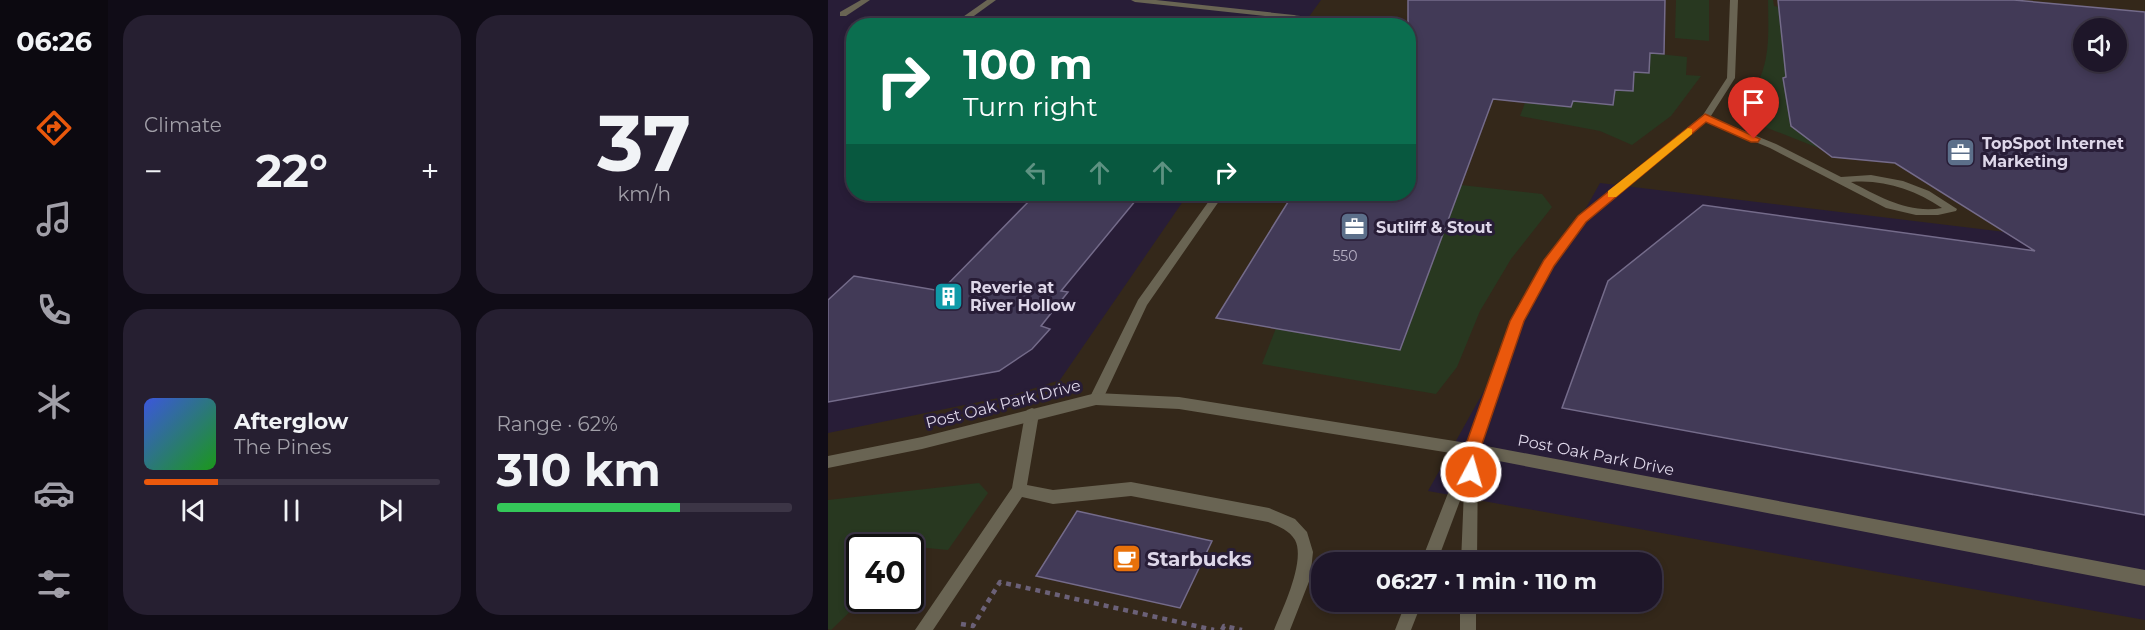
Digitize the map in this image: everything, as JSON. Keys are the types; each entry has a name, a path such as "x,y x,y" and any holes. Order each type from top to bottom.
{"street":[{"path":"843,14 866,0"},
{"path":"966,18 992,0"},
{"path":"1135,0 1304,18"},
{"path":"1433,552 1472,450 1517,321 1549,263 1582,219 1705,118 1731,78 1734,0"},
{"path":"1705,118 1773,146 1890,206 1916,212 1938,212 1952,209 1929,193 1908,184 1888,179 1860,177 1840,180"},
{"path":"1095,399 1142,303 1214,201"},
{"name":"Post Oak Park Drive","path":"828,462 922,443 1095,399 1179,403 1472,450 2145,578"},
{"path":"927,623 1019,490 1032,414"},
{"path":"1469,552 1472,450"},
{"path":"1019,490 1053,497 1131,489 1269,515 1290,524 1302,537 1305,552 1302,579 1282,630"},
{"path":"1403,630 1410,612"},
{"path":"1468,612 1468,630"}],"path":[{"path":"927,623 973,626 1000,582 1214,630"},
{"path":"1222,630 1224,626 1242,630"}],"shaded area":[{"path":"1321,0 2145,0 2145,249 1600,183 1428,491 2145,620 2145,630 828,630 828,433 1013,395 1060,380 1183,201 1416,201 1416,18 1308,18"}],"green space":[{"path":"1676,0 1709,0 1709,41 1675,38"},
{"path":"1768,0 1773,0 1774,6 1779,7 1782,42 1826,67 1783,78 1791,126 1821,149 1737,116 1762,74 1767,48"},
{"path":"1650,53 1687,57 1686,75 1701,76 1671,116 1632,145 1600,131 1520,116 1525,103 1571,107 1573,101 1613,105 1615,90 1633,91 1634,72 1649,73"},
{"path":"1461,185 1542,194 1552,207 1511,259 1480,311 1457,367 1436,394 1262,364 1276,328 1400,349"},
{"path":"979,483 988,493 948,550 924,548 924,534 846,534 846,612 850,612 831,630 828,629 828,500"}],"building":[{"path":"1408,0 1665,0 1664,54 1650,53 1649,73 1634,72 1633,91 1615,90 1613,105 1573,101 1571,107 1493,99 1400,350 1216,318 1289,201 1416,201 1416,18 1408,18"},
{"path":"1778,0 2014,0 2145,12 2145,515 1562,408 1608,281 1703,205 2035,251 1895,163 1832,157 1791,126 1783,78 1786,77"},
{"name":"Reverie at River Hollow","path":"1029,201 1135,201 1061,291 1068,292 1041,326 1050,329 1032,349 999,371 828,402 828,300 854,276 941,291"},
{"name":"Starbucks","path":"1077,511 1212,541 1180,608 1036,576"}],"slow traffic":[{"path":"1612,194 1688,131"}],"place":[{"name":"TopSpot Internet Marketing","path":"1961,152"},
{"name":"Sutliff & Stout","path":"1355,227"},
{"name":"Reverie at River Hollow","path":"949,296"},
{"name":"Starbucks","path":"1126,559"}],"route":[{"path":"1471,472 1472,450 1517,321 1549,263 1582,219 1705,118 1754,139"}]}
